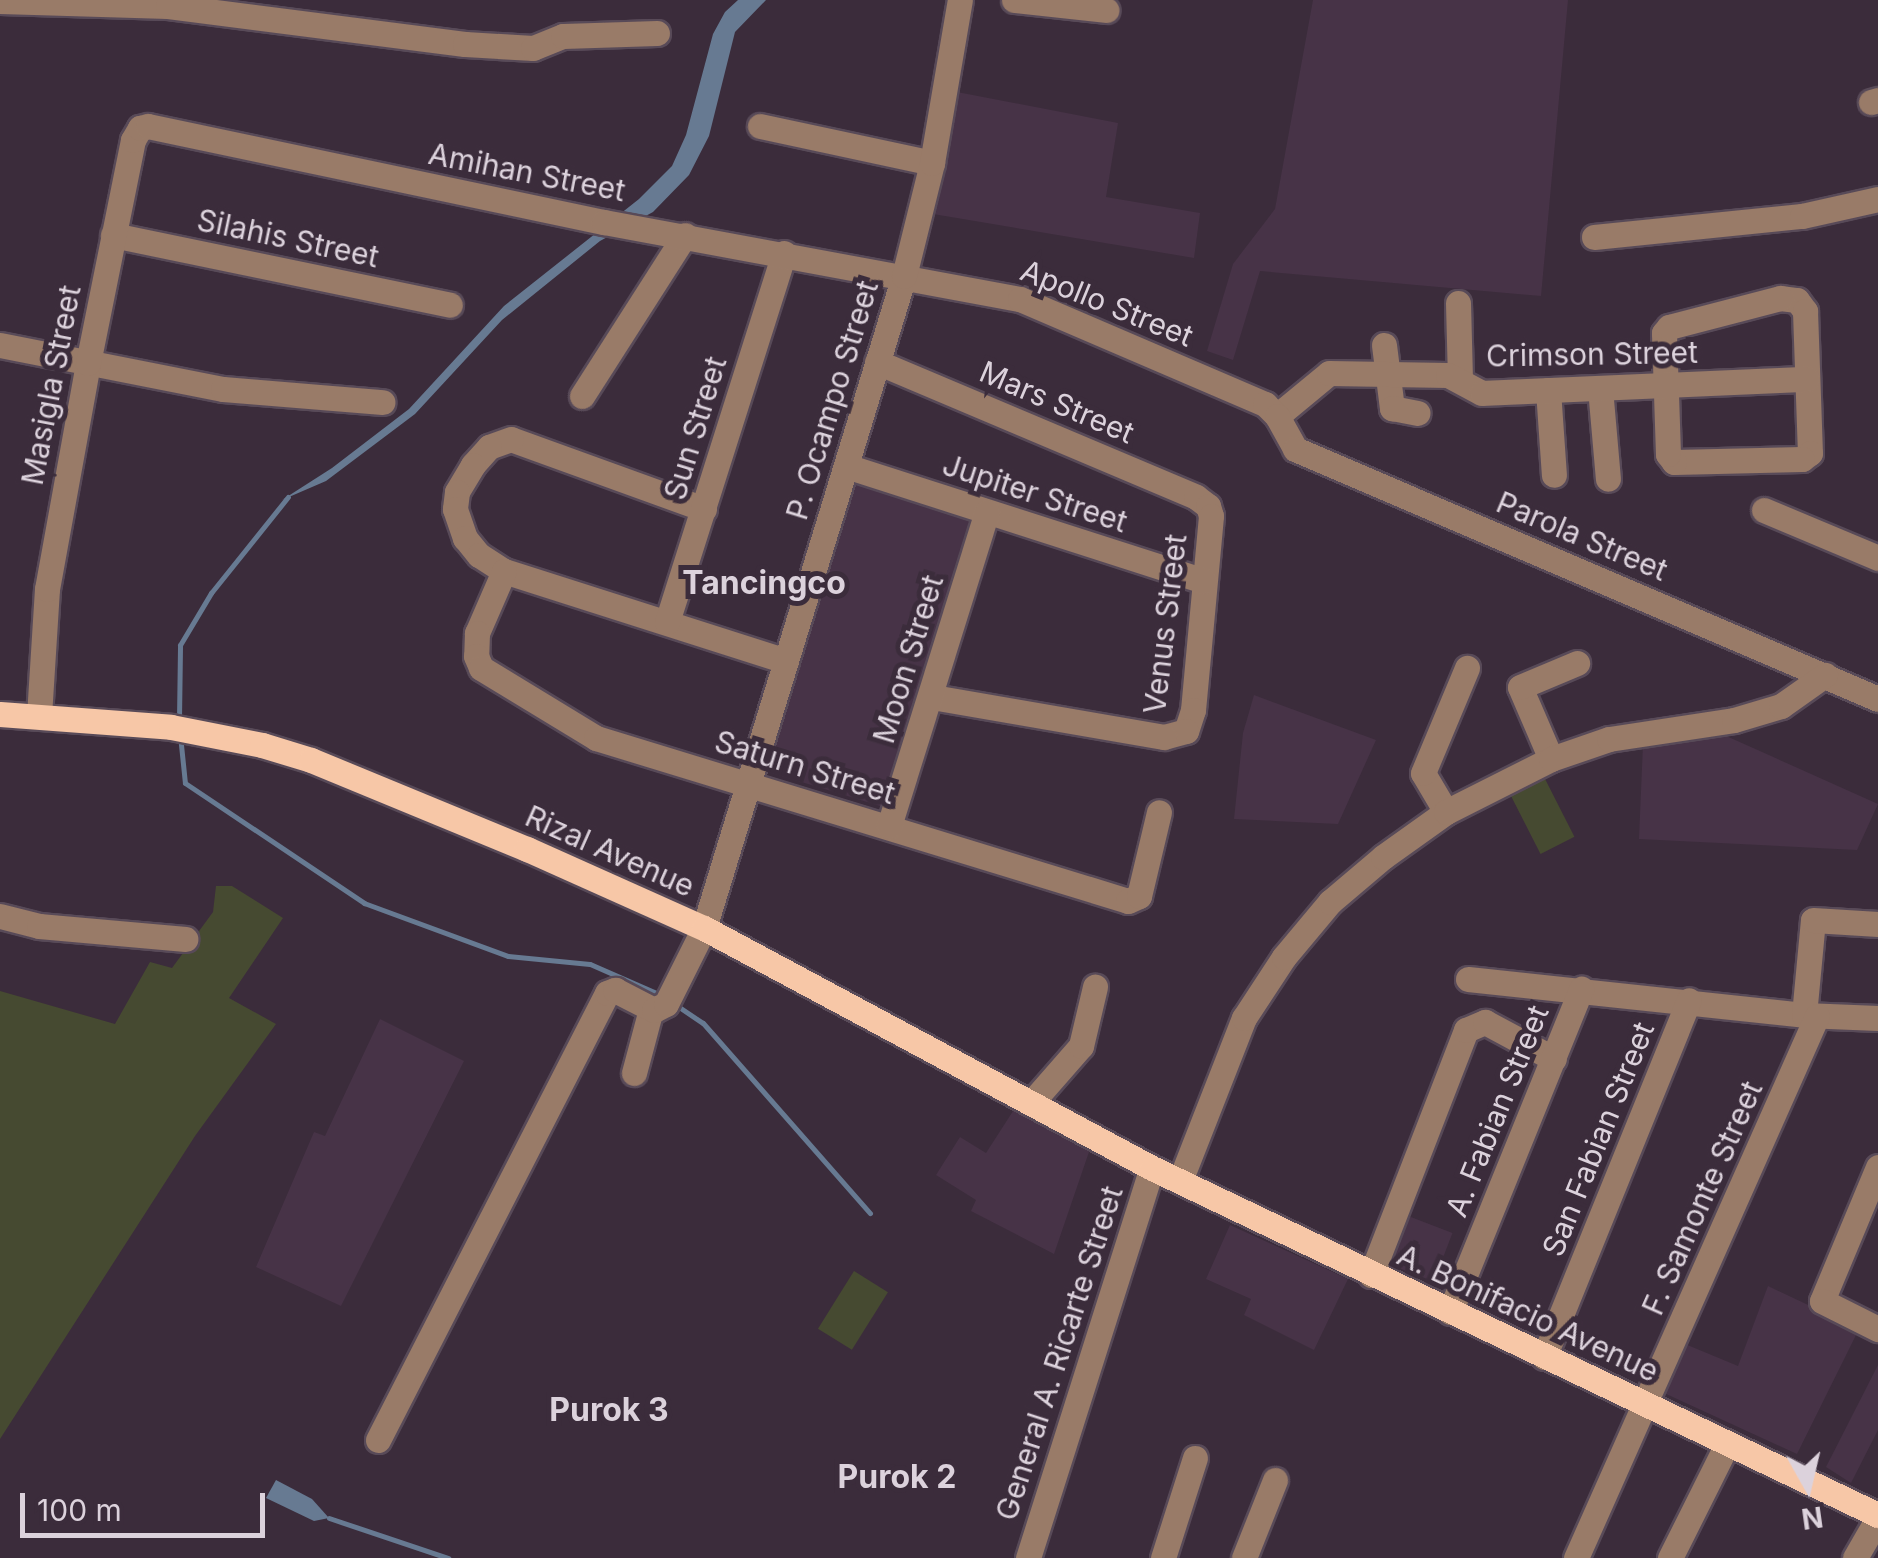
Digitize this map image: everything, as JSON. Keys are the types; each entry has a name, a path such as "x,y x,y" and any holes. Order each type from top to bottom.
{"main road":[{"name":"Rizal Avenue","path":"0,714 177,728 311,760 704,928 1152,1168"},
{"name":"A. Bonifacio Avenue","path":"1152,1168 1878,1517"}],"street":[{"name":"P. Ocampo Street","path":"634,1072 662,1003 704,928 904,276 932,163 960,0"},
{"path":"1014,0 1106,10"},
{"path":"0,1 299,12 533,48 562,36 657,32"},
{"path":"760,126 932,163"},
{"name":"Amihan Street","path":"140,128 157,128 604,222 904,276"},
{"name":"Masigla Street","path":"39,716 46,589 112,235 133,140 140,128"},
{"path":"1594,238 1802,216 1878,199"},
{"name":"Silahis Street","path":"112,235 450,305"},
{"path":"582,396 685,235"},
{"name":"Sun Street","path":"667,622 784,253"},
{"name":"Apollo Street","path":"904,276 1020,299 1265,404 1277,416"},
{"path":"1780,298 1796,300 1805,311 1807,379 1811,448 1802,459 1674,462 1668,454 1662,341 1669,326 1780,298"},
{"path":"1458,304 1460,380"},
{"path":"0,345 222,389 382,402"},
{"path":"1384,345 1392,408 1418,413"},
{"name":"Crimson Street","path":"1277,416 1329,361 1387,376 1448,375 1482,393 1807,379"},
{"name":"Mars Street","path":"877,362 1196,496 1208,506"},
{"path":"1600,388 1608,480"},
{"path":"1548,390 1554,475"},
{"name":"Parola Street","path":"1277,416 1295,449 1878,699"},
{"path":"704,509 523,442 499,440 472,464 457,492 455,509 465,538 479,555 504,570 786,661"},
{"name":"Jupiter Street","path":"846,466 1204,581"},
{"name":"Venus Street","path":"932,698 1177,736 1186,731 1193,710 1208,506"},
{"path":"1764,510 1878,558"},
{"name":"Moon Street","path":"889,826 987,512"},
{"name":"Saturn Street","path":"504,570 477,634 476,656 481,668 596,738 1128,901 1139,896 1160,812"},
{"path":"1551,759 1520,687 1577,663"},
{"path":"1446,812 1423,773 1468,668"},
{"path":"1180,1181 1244,1018 1284,957 1330,902 1382,857 1446,812 1551,759 1609,740 1734,720 1782,706 1825,676"},
{"path":"0,916 39,926 185,939"},
{"name":"F. Samonte Street","path":"1576,1558 1646,1405 1811,1016 1812,920 1878,924"},
{"name":"San Fabian Street","path":"1468,979 1811,1016 1878,1018"},
{"path":"1032,1102 1080,1046 1095,987"},
{"name":"A. Fabian Street","path":"1450,1312 1581,989"},
{"path":"378,1440 607,992 615,990 662,1003"},
{"name":"San Fabian Street","path":"1544,1357 1689,1000"},
{"path":"1372,1274 1466,1030 1485,1022 1554,1059"},
{"path":"1878,1167 1871,1206 1822,1301 1878,1328"},
{"name":"General A. Ricarte Street","path":"1028,1558 1152,1168"},
{"path":"1670,1558 1727,1444"},
{"path":"1163,1558 1195,1458"},
{"path":"1244,1558 1275,1480"},
{"path":"1855,1558 1878,1517"}],"shaded area":[{"path":"1313,0 1568,0 1541,296 1260,271 1233,360 1207,351 1233,264 1275,209"},
{"path":"957,92 1118,123 1106,197 1200,213 1194,258 933,214"},
{"path":"854,478 975,515 886,808 765,771"},
{"path":"1254,695 1376,740 1338,824 1234,819 1243,733"},
{"path":"1724,735 1878,804 1857,850 1639,839 1643,744"},
{"path":"380,1019 464,1061 341,1306 256,1267 314,1132 325,1136"},
{"path":"1015,1108 1090,1149 1054,1254 971,1211 976,1200 936,1175 960,1137 986,1153"},
{"path":"1403,1214 1452,1233 1434,1282 1384,1263"},
{"path":"1230,1225 1348,1279 1314,1350 1244,1315 1251,1299 1206,1279"},
{"path":"1768,1286 1859,1329 1797,1454 1664,1393 1685,1344 1738,1366"},
{"path":"1878,1365 1878,1430 1851,1483 1826,1467"}],"green space":[{"path":"1544,777 1574,837 1541,854 1510,794"},
{"path":"216,886 232,886 283,918 229,998 276,1024 195,1136 0,1439 0,991 115,1024 150,962 172,968 213,912"},
{"path":"854,1271 888,1292 852,1350 818,1329"}],"water":[{"path":"738,0 766,0 735,32 709,136 689,175 653,212 600,241 502,320 415,414 326,481 282,500 332,468 409,409 504,306 639,199 672,166 686,135 713,34 725,12"},
{"path":"276,1480 312,1499 329,1518 314,1521 266,1498"}],"waterway":[{"path":"179,719 180,645 211,593 288,497"},
{"path":"180,735 185,783 364,903 508,956 590,964 663,996"},
{"path":"676,1005 703,1023 870,1213"},
{"path":"329,1518 448,1558"}],"district":[{"name":"Tancingco","path":"764,583"},
{"name":"Purok 3","path":"609,1410"},
{"name":"Purok 2","path":"897,1477"}]}
